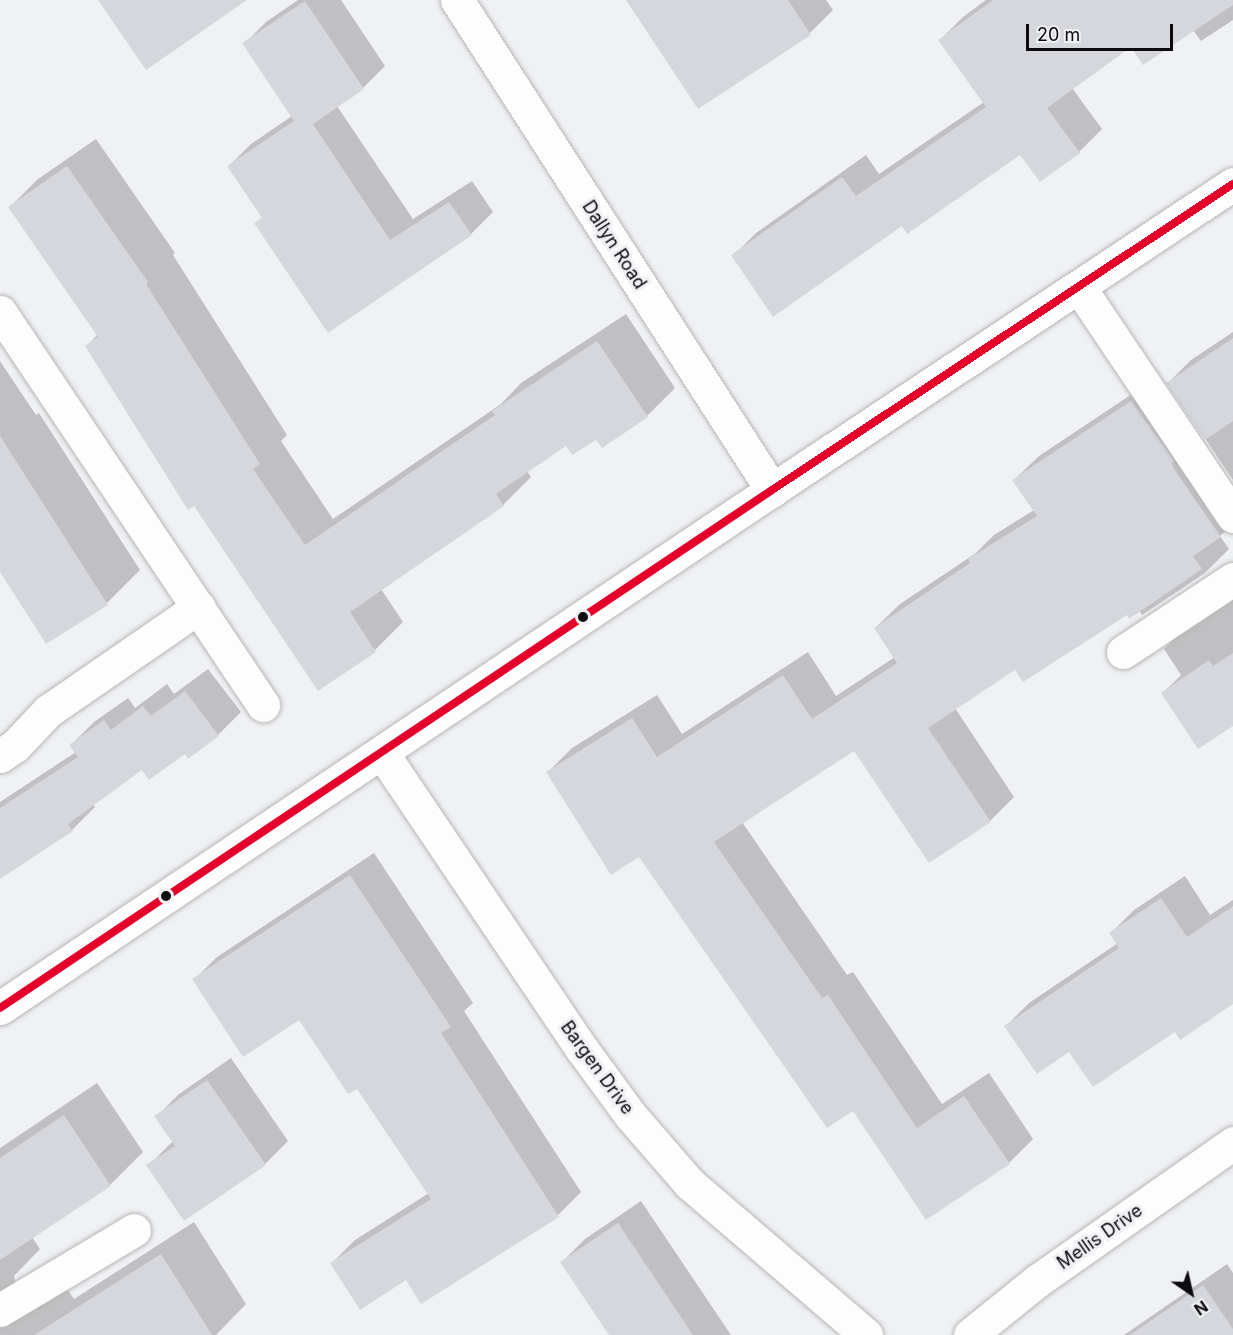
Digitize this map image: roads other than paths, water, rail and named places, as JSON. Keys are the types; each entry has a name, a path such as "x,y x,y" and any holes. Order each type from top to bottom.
{"street":[{"name":"Dallyn Road","path":"457,0 772,489"},
{"path":"0,1008 772,489 1233,184"},
{"path":"1079,287 1233,516"},
{"path":"0,312 199,607 262,705"},
{"path":"1123,652 1233,579"},
{"path":"0,756 15,746 48,711 199,607"},
{"name":"Bargen Drive","path":"382,753 581,1048 630,1116 690,1184 866,1335"},
{"name":"Mellis Drive","path":"970,1335 1037,1281 1233,1143"},
{"path":"0,1310 134,1230"}]}
